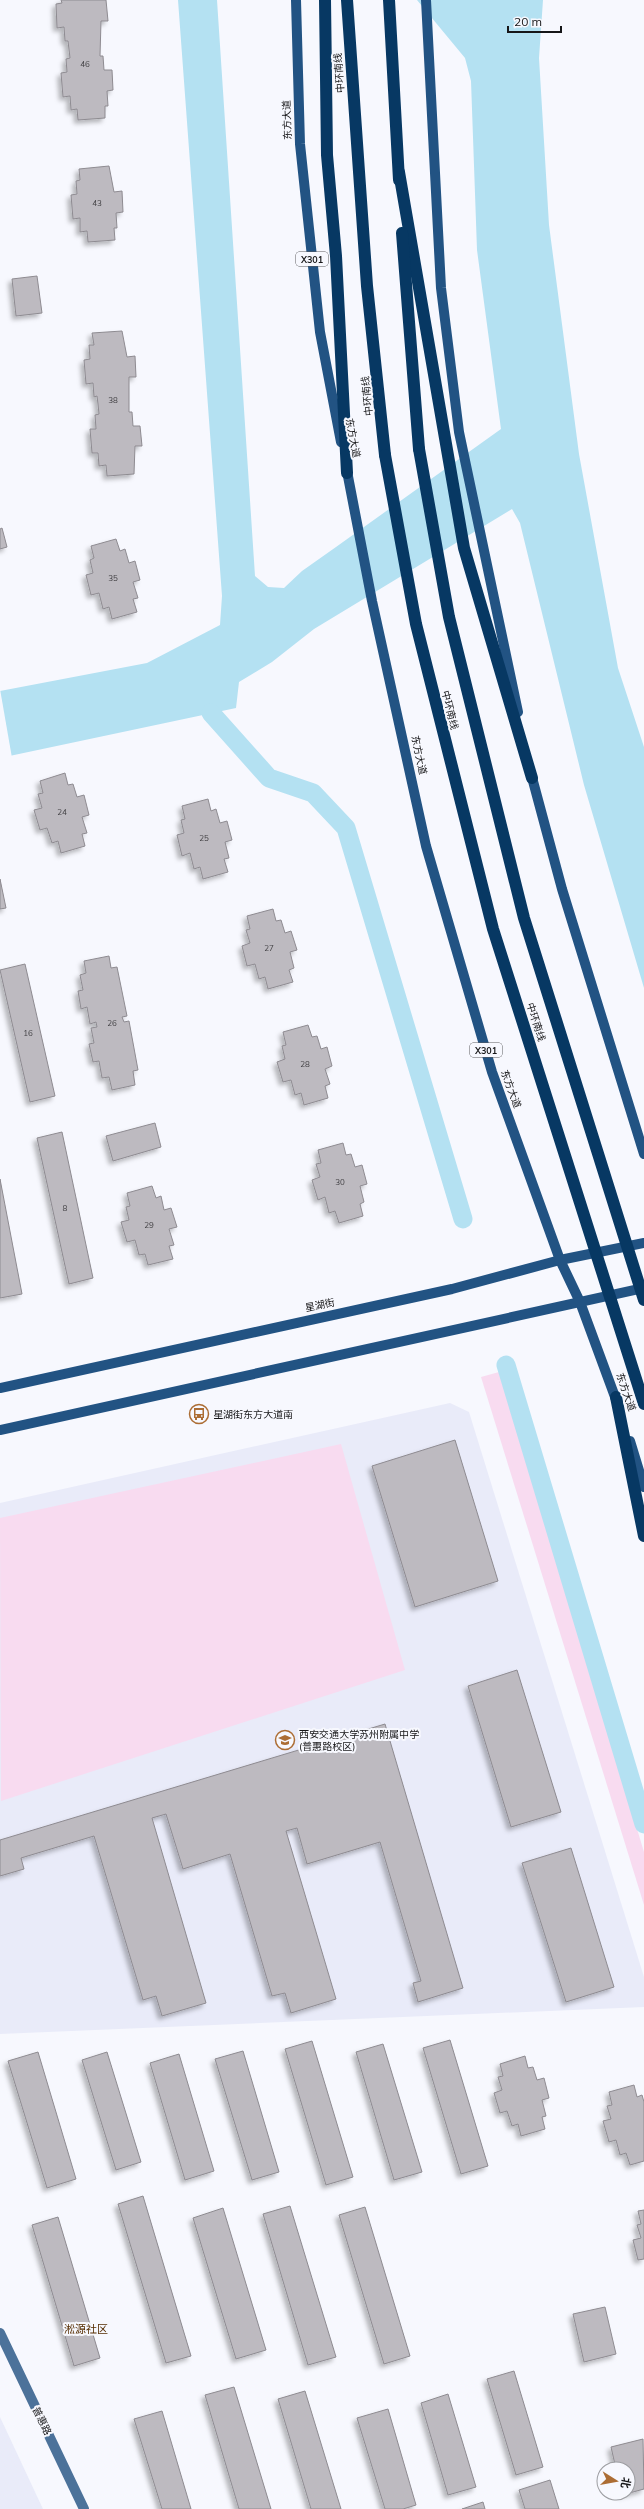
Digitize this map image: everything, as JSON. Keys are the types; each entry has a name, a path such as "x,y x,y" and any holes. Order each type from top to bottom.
{"highway":[{"path":"324,0 327,155 336,256 347,472"},
{"name":"中环南线","path":"347,0 367,286 385,455 416,624 493,929 644,1404"},
{"name":"中环南线","path":"389,0 390,50 419,449 449,617 524,918 644,1300"},
{"path":"399,172 464,548 532,778"},
{"path":"616,1398 644,1536"}],"main road":[{"name":"东方大道","path":"296,0 300,144 320,332 372,601 426,846 492,1072 560,1260 580,1302 616,1398 644,1487"},
{"path":"426,0 426,30 441,288 459,432 532,778 562,889 644,1154"},
{"name":"星湖街","path":"0,1388 452,1289 560,1260 644,1243"},
{"path":"0,1430 644,1288"},
{"name":"普惠路","path":"0,2333 84,2509"}],"shaded area":[{"path":"499,1372 644,1852 644,1905 481,1377"},
{"name":"西安交通大学苏州附属中学 (普惠路校区)","path":"450,1403 469,1412 644,1977 644,2007 0,2034 0,1503"},
{"path":"341,1444 405,1670 1,1801 0,1518"},
{"path":"0,2417 43,2509 0,2509"}],"water":[{"path":"178,0 217,0 255,576 268,587 284,588 302,571 501,429 477,250 471,81 465,58 417,0 543,0 539,58 549,225 579,454 618,668 644,747 644,988 584,785 520,523 512,509 314,629 272,662 239,682 236,708 0,758 0,691 147,663 220,625 222,596"}],"pier":[{"path":"0,689 12,758 0,760"}],"building":[{"path":"61,0 106,0 108,21 101,21 100,56 103,56 104,70 112,70 113,90 107,91 108,106 105,106 105,118 78,120 77,109 71,110 70,96 63,97 61,73 67,72 66,59 70,58 68,41 65,41 64,27 57,28 56,4 62,3"},
{"path":"109,166 114,192 122,191 123,212 116,213 117,228 114,228 115,240 88,242 87,231 80,232 80,218 73,219 71,195 77,194 76,181 80,180 79,169"},
{"path":"37,276 42,313 16,316 12,279"},
{"path":"122,331 127,357 135,356 136,377 129,377 129,412 132,412 133,426 140,426 142,446 135,446 134,474 107,476 106,465 99,466 98,453 92,453 90,429 96,429 95,415 99,414 97,396 94,397 93,383 86,384 84,360 90,359 89,345 94,345 92,333"},
{"path":"2,528 7,547 0,549 0,529"},
{"path":"116,539 120,551 125,549 129,563 135,561 140,580 133,582 138,598 133,599 137,612 112,619 109,607 103,609 99,593 91,595 86,575 93,573 90,560 94,558 91,546"},
{"path":"65,773 68,785 73,784 77,797 84,795 89,815 82,817 87,833 82,834 85,846 61,853 58,841 52,843 47,828 40,830 34,810 42,808 38,794 43,793 40,781"},
{"path":"208,799 211,811 216,809 220,823 227,821 232,840 225,842 229,858 224,859 228,872 203,879 200,867 194,869 190,853 182,856 177,835 184,833 181,820 185,819 182,806"},
{"path":"0,879 6,908 0,909"},
{"path":"273,909 276,921 281,920 285,933 291,931 297,950 290,952 294,968 289,970 293,982 268,989 265,977 259,979 255,964 247,966 242,946 250,943 246,930 250,929 247,916"},
{"path":"109,956 111,968 117,967 127,1016 122,1017 124,1022 129,1021 138,1070 133,1071 135,1085 112,1090 109,1077 102,1078 99,1061 93,1062 89,1044 94,1043 91,1028 97,1027 96,1022 90,1024 87,1007 81,1009 78,991 83,990 80,975 86,973 84,961"},
{"path":"25,964 55,1096 30,1102 0,970"},
{"path":"308,1025 312,1037 317,1036 321,1049 327,1047 332,1066 325,1069 330,1084 325,1086 328,1098 304,1105 301,1093 295,1095 291,1080 283,1082 277,1062 285,1059 282,1046 286,1045 283,1032"},
{"path":"155,1123 161,1147 113,1161 106,1136"},
{"path":"62,1132 93,1278 69,1284 37,1138"},
{"path":"343,1143 346,1155 351,1154 355,1167 362,1165 367,1184 360,1186 364,1202 360,1204 363,1216 339,1223 335,1211 329,1213 325,1197 318,1200 312,1180 320,1177 316,1164 321,1163 318,1150"},
{"path":"0,1179 22,1294 0,1298"},
{"path":"152,1186 156,1198 161,1196 164,1210 171,1208 177,1227 169,1229 174,1245 169,1246 173,1259 148,1265 145,1254 139,1255 135,1240 127,1242 121,1222 129,1220 126,1207 130,1206 127,1193"},
{"path":"455,1440 498,1581 415,1607 372,1466"},
{"path":"517,1670 561,1812 511,1827 468,1686"},
{"path":"385,1724 463,1988 418,2002 413,1983 421,1981 380,1842 307,1864 297,1828 286,1831 336,1999 291,2013 285,1993 272,1996 230,1854 183,1869 166,1814 152,1818 206,2003 162,2016 156,1996 143,2000 94,1836 21,1858 24,1869 0,1876 0,1840"},
{"path":"571,1848 614,1987 566,2002 522,1863"},
{"path":"450,2040 488,2166 461,2174 423,2048"},
{"path":"312,2041 353,2177 326,2185 285,2049"},
{"path":"383,2044 422,2172 394,2180 356,2052"},
{"path":"243,2051 279,2172 252,2180 215,2059"},
{"path":"38,2052 76,2179 47,2188 8,2061"},
{"path":"107,2052 141,2162 116,2170 82,2060"},
{"path":"179,2054 214,2171 185,2180 150,2063"},
{"path":"525,2056 528,2068 533,2067 537,2080 544,2078 549,2098 542,2100 546,2116 542,2117 545,2129 521,2136 518,2124 512,2126 507,2111 500,2113 494,2093 502,2090 498,2077 503,2076 500,2064"},
{"path":"634,2085 637,2097 642,2095 644,2102 644,2161 630,2165 626,2153 620,2155 616,2140 609,2142 603,2121 611,2119 607,2106 612,2105 609,2092"},
{"path":"143,2196 191,2356 166,2363 118,2204"},
{"path":"290,2206 336,2357 308,2365 263,2214"},
{"path":"365,2207 410,2356 384,2364 339,2215"},
{"path":"223,2208 266,2350 236,2359 193,2218"},
{"path":"644,2210 644,2259 638,2260 633,2240 641,2238 637,2225 641,2224 638,2211"},
{"path":"58,2217 100,2358 74,2366 32,2225"},
{"path":"605,2307 616,2354 584,2362 573,2314"},
{"path":"514,2371 543,2467 516,2475 487,2379"},
{"path":"234,2387 271,2509 239,2509 205,2395"},
{"path":"305,2391 341,2509 311,2509 278,2399"},
{"path":"448,2394 476,2487 448,2495 421,2403"},
{"path":"388,2409 416,2505 403,2509 385,2509 357,2418"},
{"path":"162,2411 191,2509 162,2509 134,2419"},
{"path":"643,2439 644,2489 636,2491 636,2461 614,2461 611,2447"},
{"path":"550,2480 559,2509 525,2509 519,2490"},
{"path":"483,2502 485,2509 462,2509"}],"waterway":[{"path":"211,713 269,778 313,793 346,828 463,1219"},
{"path":"506,1365 644,1824"}],"place":[{"name":"星湖街东方大道南","path":"199,1414"},
{"name":"西安交通大学苏州附属中学 (普惠路校区)","path":"285,1740"}],"district":[{"name":"淞源社区","path":"86,2329"}]}
